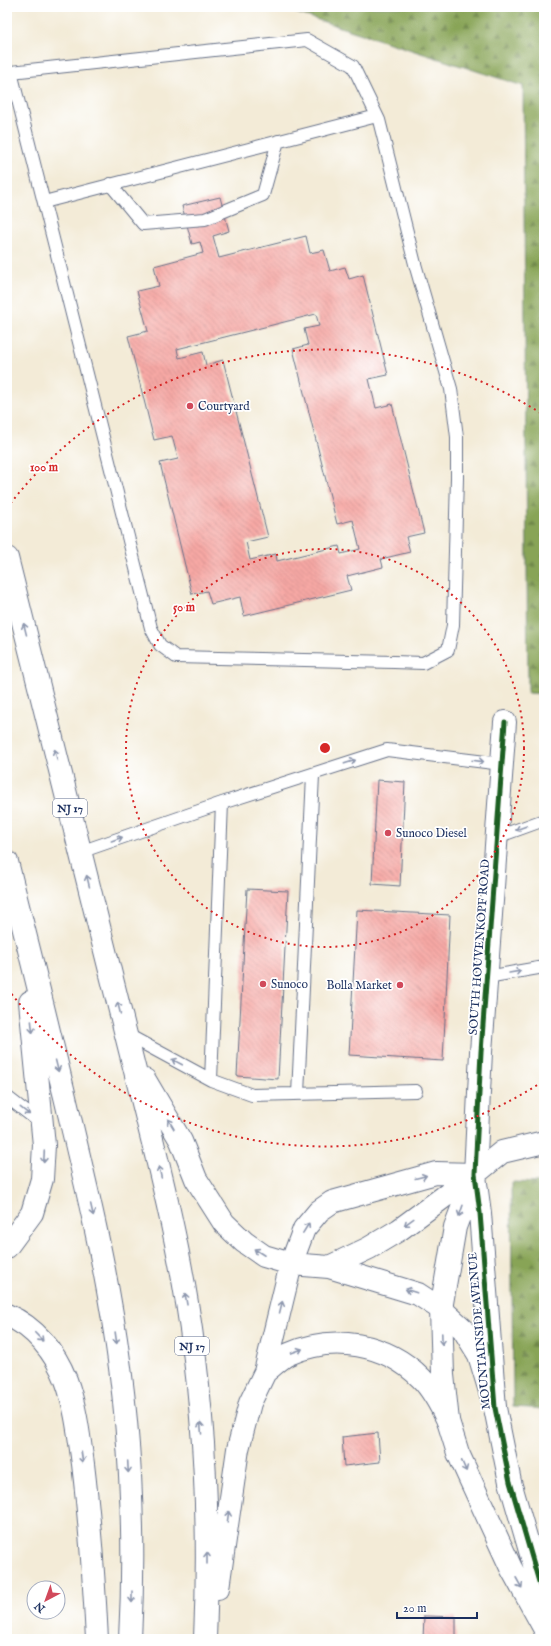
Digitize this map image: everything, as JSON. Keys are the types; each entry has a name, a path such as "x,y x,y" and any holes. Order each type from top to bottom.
{"main road":[{"name":"NJ 17","path":"7,558 174,1230 193,1348 203,1451 207,1525 205,1639"},
{"name":"SOUTH HOUVENKOPF ROAD","path":"475,1174 505,722"},
{"path":"7,862 83,1172 100,1245 113,1315 122,1386 130,1495 132,1606 130,1639"},
{"path":"7,1247 32,1213 42,1179 44,1145 21,919"},
{"path":"132,1059 181,1141 196,1179 224,1223 244,1242 264,1256 291,1264 329,1267 418,1294 441,1308 463,1329 479,1355 495,1408"},
{"path":"329,1267 369,1248 399,1230 475,1174 502,1152 544,1142"},
{"path":"210,1639 238,1449 250,1403 264,1372 291,1264 304,1229 319,1211 332,1202 436,1173 475,1174"},
{"name":"MOUNTAINSIDE AVENUE","path":"475,1174 455,1227 441,1308 443,1375 448,1421 458,1453 511,1568 544,1628"},
{"name":"MOUNTAINSIDE AVENUE","path":"475,1174 480,1213 495,1408 510,1482 544,1599"},
{"path":"7,1315 18,1320 40,1336 54,1356 66,1380 75,1411 88,1501 97,1639"},
{"path":"264,1372 288,1355 315,1345 341,1343 377,1349 398,1359 421,1378 438,1400 448,1421"}],"lane":[{"path":"307,40 354,66 377,116 415,264 451,389 457,438 457,478 453,625 448,650 423,663 176,657 160,645 151,628 44,202 9,73 307,40"},
{"path":"44,202 377,116"},
{"path":"110,184 143,224 205,219 263,195 278,141"},
{"path":"80,852 222,803 387,750 502,764"},
{"path":"298,1094 313,774"},
{"path":"211,1080 222,803"},
{"path":"497,837 544,820"},
{"path":"487,977 544,967"},
{"path":"126,1034 211,1080 252,1095 416,1090"},
{"path":"7,1097 42,1124"}],"green space":[{"path":"278,7 544,7 544,694 528,693 523,86"},
{"path":"511,1182 544,1183 544,1409 513,1407"}],"building":[{"name":"Courtyard","path":"220,197 229,231 213,236 219,258 306,236 310,253 324,250 330,271 345,267 349,279 363,275 388,375 369,379 376,408 392,404 424,533 406,537 410,552 381,559 383,567 347,576 351,590 244,616 240,597 211,604 207,591 192,594 160,463 178,459 172,436 154,440 128,336 148,331 137,291 159,286 154,266 203,253 200,242 192,244 182,206","holes":["316,314 319,326 304,329 308,345 293,349 337,524 353,520 360,549 341,554 339,546 277,561 276,554 250,560 246,542 268,537 223,360 206,365 203,352 179,358 177,349"]},
{"name":"Sunoco Diesel","path":"377,780 405,782 400,886 372,884"},
{"name":"Sunoco","path":"247,889 288,891 278,1079 237,1076"},
{"name":"Bolla Market","path":"357,910 450,915 443,1061 349,1055"},
{"path":"378,1433 380,1462 344,1466 342,1437"},
{"path":"424,1616 456,1617 456,1639 423,1639"}],"cycle path":[{"path":"505,722 481,1052 475,1174 480,1213 495,1408 510,1482 544,1599"}],"place":[{"name":"Courtyard","path":"190,406"},
{"name":"Sunoco Diesel","path":"388,833"},
{"name":"Sunoco","path":"263,984"},
{"name":"Bolla Market","path":"400,985"}]}
